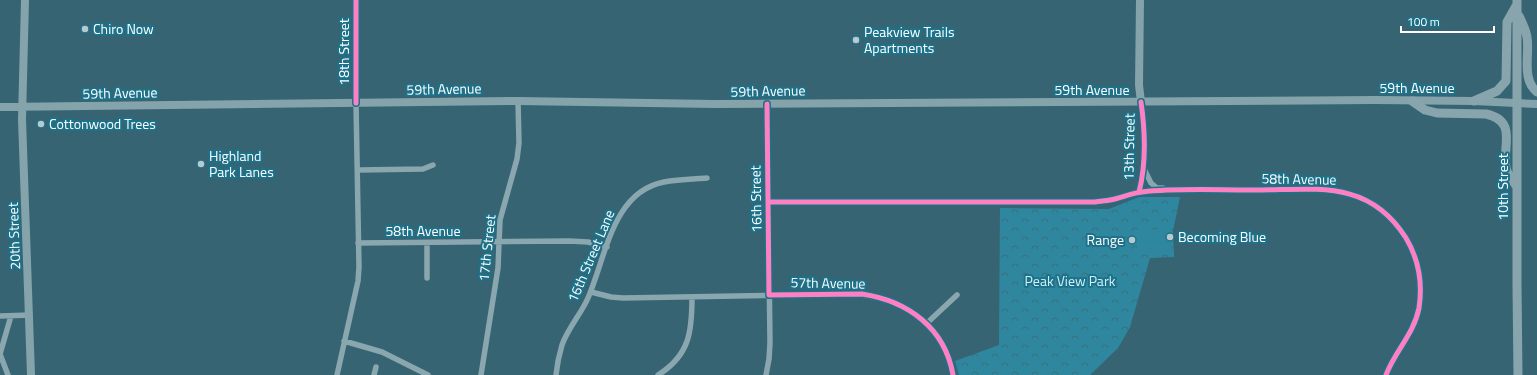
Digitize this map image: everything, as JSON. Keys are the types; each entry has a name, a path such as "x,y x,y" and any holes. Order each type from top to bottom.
{"main road":[{"name":"20th Street","path":"25,0 22,107 31,375"},
{"name":"18th Street","path":"356,0 356,103"},
{"name":"13th Street","path":"1140,0 1139,86 1141,102"},
{"path":"1517,5 1527,35 1528,73 1530,82 1537,92"},
{"path":"1474,101 1497,91 1506,81 1508,22 1517,5"},
{"name":"10th Street","path":"1517,5 1516,286 1518,375"},
{"name":"59th Avenue","path":"0,107 518,101 714,104 1474,101 1537,104"},
{"path":"1412,101 1425,110 1437,113 1486,114 1494,115 1500,119 1505,124 1506,131 1506,169 1517,188"}],"street":[{"name":"17th Street","path":"481,375 498,268 500,220 517,159 519,143 518,101"},
{"name":"13th Street","path":"1139,192 1143,166 1143,122 1141,102"},
{"name":"18th Street","path":"337,375 358,281 359,267 359,170 356,103"},
{"name":"16th Street","path":"766,375 770,343 768,104"},
{"path":"359,170 423,169 433,165"},
{"name":"58th Avenue","path":"1143,166 1151,183 1157,188 1180,188 1185,190"},
{"name":"16th Street Lane","path":"556,375 562,345 591,292 606,247 622,210 638,194 655,184 707,178"},
{"name":"58th Avenue","path":"768,202 1095,202 1110,200 1139,192 1185,190 1325,189 1349,193 1374,204 1393,219 1413,250 1421,280 1421,292 1414,326 1389,367 1386,375"},
{"name":"58th Avenue","path":"358,243 588,242 606,247"},
{"path":"427,243 427,278"},
{"name":"57th Avenue","path":"591,292 611,297 623,298 862,294 875,296 903,306 926,323 944,348 953,375"},
{"path":"926,323 957,295"},
{"path":"658,375 669,368 676,360 689,338 692,320 692,297"},
{"path":"0,316 30,315"},
{"path":"8,375 0,354 11,316"},
{"path":"344,342 382,352 428,375"},
{"path":"374,375 376,367"}],"green space":[{"name":"Peak View Park","path":"1139,197 1180,197 1173,231 1174,257 1150,258 1130,327 1118,348 1090,375 959,375 955,361 999,345 1000,208 1109,209"},
{"path":"1165,229 1165,250 1137,250 1137,230"}],"cycle path":[{"path":"356,0 356,103"},
{"path":"1139,192 1143,170 1144,147 1141,102"},
{"path":"767,104 769,295 862,294 894,303 909,310 933,331 949,358 953,375"},
{"path":"768,202 1095,202 1138,193 1182,190 1315,189 1336,191 1355,196 1374,204 1391,218 1406,238 1414,255 1419,272 1420,298 1417,317 1386,375"}],"place":[{"name":"Chiro Now","path":"85,29"},
{"name":"Peakview Trails Apartments","path":"856,40"},
{"name":"Cottonwood Trees","path":"41,124"},
{"name":"Highland Park Lanes","path":"201,164"},
{"name":"Becoming Blue","path":"1170,237"},
{"name":"Range","path":"1132,240"}]}
